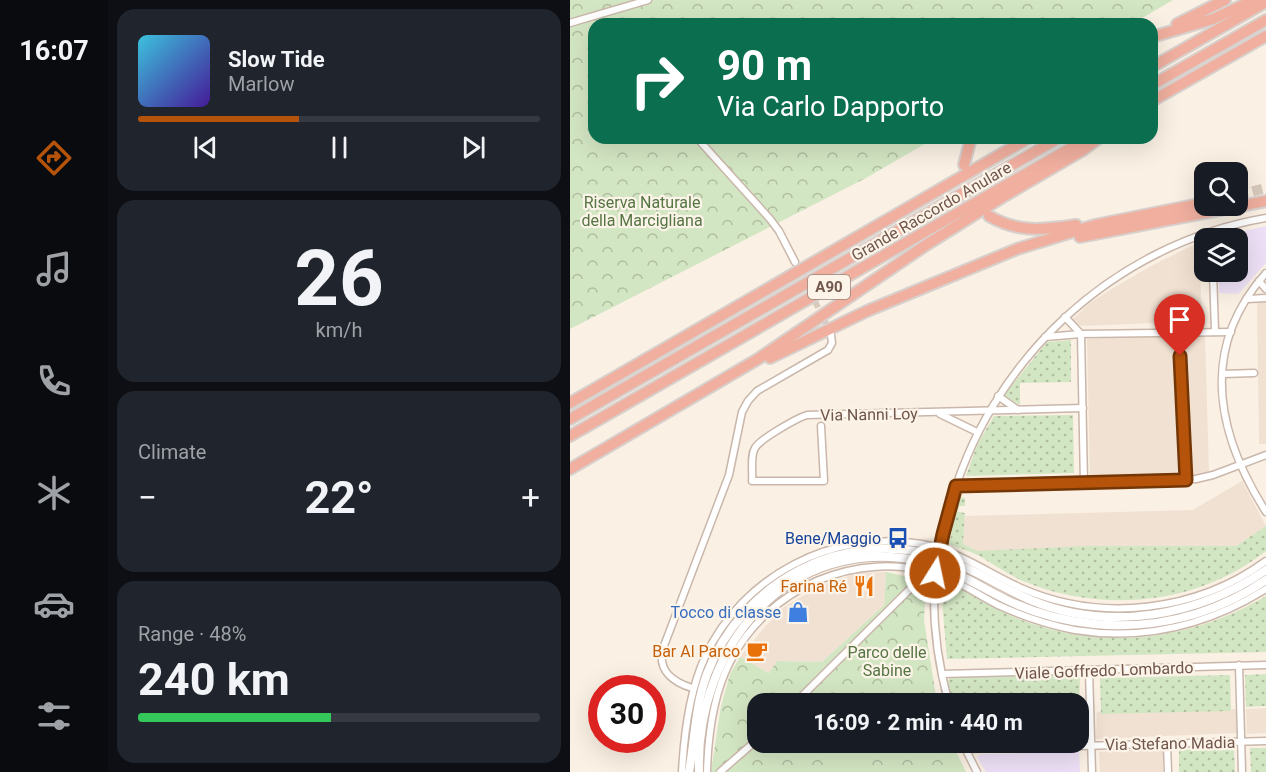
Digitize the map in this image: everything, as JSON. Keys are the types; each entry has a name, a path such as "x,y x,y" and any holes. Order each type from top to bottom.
{"highway":[{"path":"1158,32 1225,0"},
{"path":"1158,33 1213,19 1254,0"},
{"path":"1158,64 1266,2"},
{"path":"1158,81 1266,20"},
{"path":"1158,98 1266,36"},
{"path":"964,165 969,144"},
{"name":"Grande Raccordo Anulare","path":"570,401 649,358 1019,144"},
{"name":"Grande Raccordo Anulare","path":"570,419 1049,144"},
{"name":"Grande Raccordo Anulare","path":"570,436 1078,144"},
{"path":"570,468 724,380 809,326 926,244 1091,144"},
{"path":"956,274 1087,235 1266,201"},
{"path":"724,380 867,311 1017,249 1062,234 1194,204"},
{"path":"989,216 1008,225 1034,230 1156,212"}],"street":[{"path":"630,6 635,0"},
{"path":"589,18 648,0"},
{"path":"570,23 588,18"},
{"path":"702,144 770,219 795,262"},
{"path":"1235,228 1266,219"},
{"path":"946,693 934,620 936,569 956,486 977,432 998,396 1045,337 1065,317 1101,287 1129,268 1177,244 1194,240"},
{"path":"1266,273 1247,298 1231,332 1223,374 1225,419 1230,438 1240,465 1266,512"},
{"path":"1259,281 1266,289"},
{"path":"1213,282 1215,331"},
{"path":"1247,298 1266,298"},
{"path":"1065,317 1081,334 1084,484"},
{"path":"1179,332 1186,480"},
{"path":"1045,337 1081,334 1231,332"},
{"path":"692,688 676,682 668,675 662,662 662,651 729,475 742,412 757,391 828,350 832,345 831,335"},
{"path":"1223,374 1254,373"},
{"path":"998,396 1018,411"},
{"name":"Via Nanni Loy","path":"821,426 825,481 752,481 753,454 757,446 802,417 1083,408"},
{"name":"Via Nanni Loy","path":"938,412 977,432"},
{"path":"956,486 1186,480 1208,477 1266,455"},
{"path":"682,772 688,718 696,682 706,655 722,627 749,596 774,575 805,558 868,550 956,555 1024,589 1064,603 1116,609 1176,602 1220,588 1266,561"},
{"path":"939,553 1028,599 1073,612 1111,617 1136,617 1165,613 1218,601 1266,580"},
{"path":"843,554 848,571"},
{"path":"699,772 702,732 710,692 721,662 737,634 760,607 785,588 843,554"},
{"path":"689,772 702,690 713,659 734,624 756,600 782,580 809,565 843,554 869,559 912,560 965,577 1027,608 1075,622 1123,625 1152,624 1203,612 1266,570"},
{"path":"707,772 710,732 718,694 729,663 745,638 776,605 802,586 815,580 848,571 887,566 936,569 1012,611 1061,627 1118,633 1167,630 1206,619 1266,590"},
{"path":"805,693 924,575"},
{"path":"1218,601 1220,588"},
{"path":"1024,589 1028,599"},
{"path":"1218,601 1229,609"},
{"path":"1012,611 1027,608"},
{"path":"1239,665 1242,772"},
{"name":"Viale Goffredo Lombardo","path":"942,674 1266,665"},
{"path":"1089,671 1092,772"},
{"name":"Via Stefano Madia","path":"1091,745 1266,741"},
{"path":"1167,744 1168,772"},
{"path":"720,772 747,749"},
{"path":"968,753 977,772"}],"shaded area":[{"path":"1266,226 1266,263 1238,294 1219,293 1219,282 1248,282 1248,230"},
{"path":"1194,244 1194,282 1201,282 1202,321 1081,326 1072,320 1090,303 1151,266"},
{"path":"1257,302 1266,302 1266,444 1259,444"},
{"path":"1176,335 1182,475 1090,478 1087,339"},
{"path":"1182,335 1205,335 1209,473 1188,476"},
{"path":"1242,481 1266,526 1236,546 977,551 963,544 965,516 1193,510"},
{"path":"886,572 884,605 822,662 777,661 769,673 740,657 784,607 818,587 857,573"},
{"path":"1266,708 1266,733 1247,734 1246,709"},
{"path":"1236,709 1237,733 1096,739 1097,712"},
{"path":"1163,748 1163,772 1100,772 1099,752"},
{"path":"1079,753 1080,772 986,772 977,757 980,754"}],"green space":[{"name":"Riserva Naturale della Marcigliana","path":"570,0 1173,0 1142,18 588,18 588,144 925,144 866,178 570,329"},
{"path":"1071,340 1071,382 1020,383 1020,405 1004,395 1047,342"},
{"path":"1073,415 1074,473 966,476 977,445 994,416"},
{"path":"959,497 965,498 965,506 959,506 958,512 965,513 963,544 977,551 1086,546 1236,546 1266,526 1266,551 1239,569 1210,583 1180,593 1149,599 1085,598 1023,581 979,556 949,544"},
{"name":"Parco delle Sabine","path":"886,572 926,581 924,620 935,693 747,693 747,753 957,753 966,772 711,772 721,706 730,674 740,657 769,673 777,661 822,662 884,605"},
{"path":"944,584 961,589 1019,619 1050,629 1113,638 1177,631 1207,623 1266,596 1266,652 947,659 942,601"},
{"path":"1080,674 1080,693 949,693 946,682 953,676"},
{"path":"1266,674 1266,706 1246,707 1245,675"},
{"path":"1230,675 1231,711 1101,714 1100,678"},
{"path":"1250,748 1266,748 1266,772 1251,772"},
{"path":"1234,749 1235,772 1179,772 1179,750"},
{"path":"799,753 822,753 810,764"},
{"path":"835,753 855,753 860,758 846,772 817,772"}],"tunnel":[{"path":"1248,192 1266,188"},
{"path":"795,262 830,331"}],"place":[{"name":"Bene/Maggio","path":"898,538"},
{"name":"Farina Ré","path":"864,586"},
{"name":"Tocco di classe","path":"798,612"},
{"name":"Bar Al Parco","path":"757,651"}],"route":[{"path":"935,573 956,486 1186,480 1180,356"}]}
